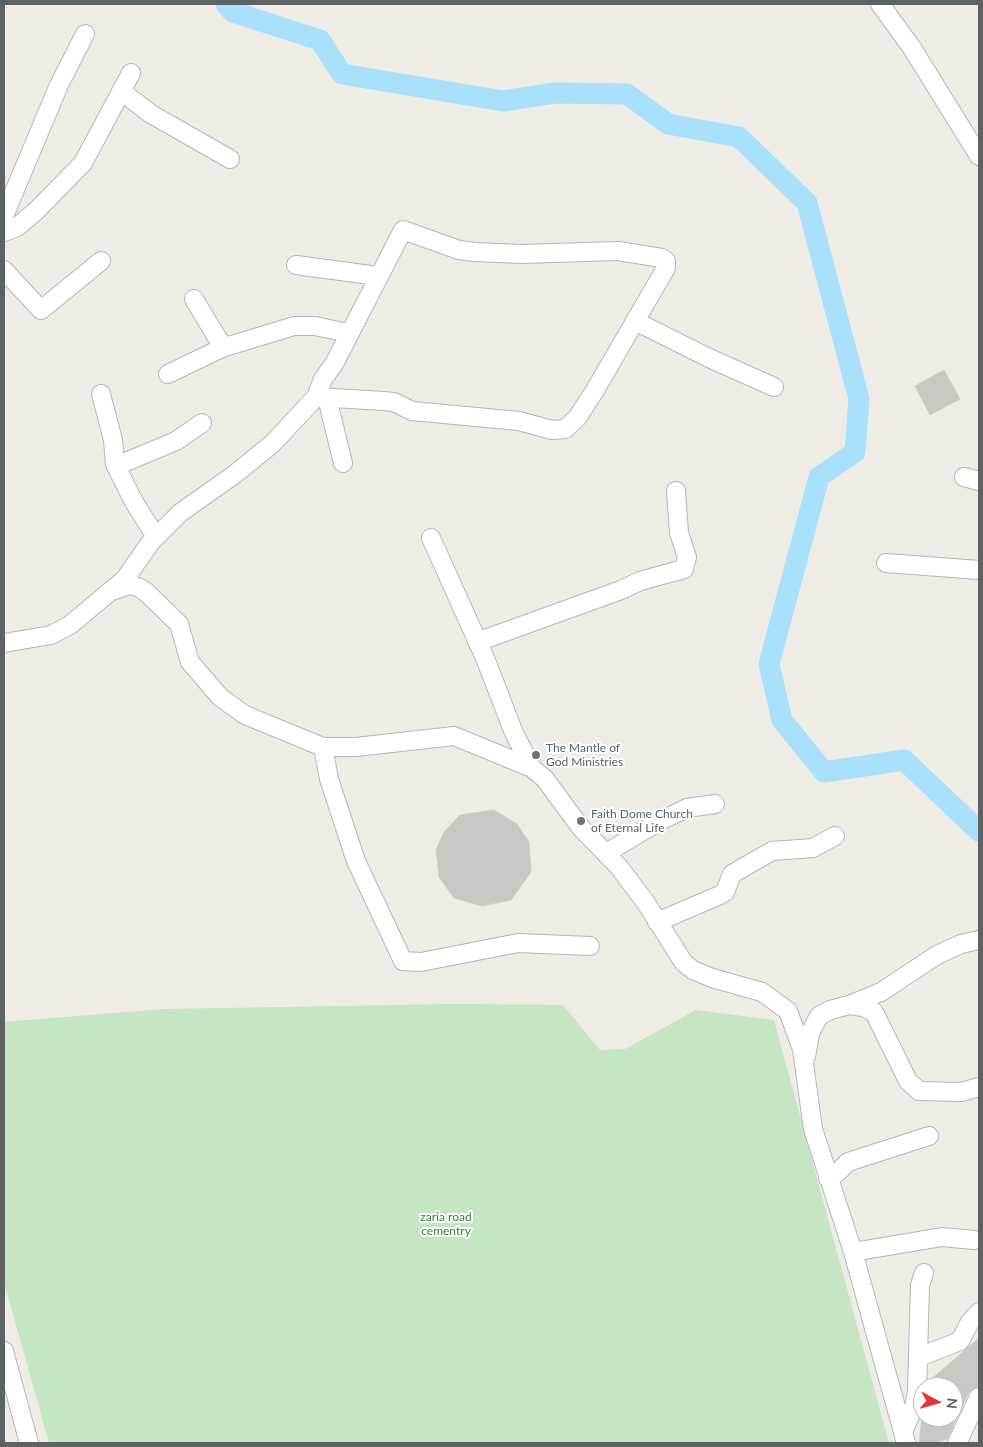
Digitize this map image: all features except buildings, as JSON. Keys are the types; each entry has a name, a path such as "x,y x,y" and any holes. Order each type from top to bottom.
{"street":[{"path":"880,4 912,48 979,156"},
{"path":"4,216 59,85 85,34"},
{"path":"4,232 17,226 36,211 83,163 131,73"},
{"path":"121,91 151,114 230,159"},
{"path":"4,643 51,635 70,625 125,579 156,537 180,513 235,474 272,444 321,397 394,402 412,411 519,420 552,430 565,429 577,418 666,268 666,261 662,258 618,250 521,254 459,250 403,230 348,333 334,364 322,379 321,397 342,463"},
{"path":"4,270 41,310 100,261"},
{"path":"296,265 378,276"},
{"path":"194,299 218,339 226,347"},
{"path":"635,321 709,358 774,387"},
{"path":"168,374 226,347 294,326 315,326 348,333"},
{"path":"101,394 116,466 134,502 156,537"},
{"path":"116,466 176,441 202,423"},
{"path":"477,642 621,590 640,581 684,569 688,557 679,533 676,491"},
{"path":"431,538 511,725 532,768"},
{"path":"886,563 979,570"},
{"path":"109,592 129,585 138,587 146,592 179,624 190,662 220,697 245,715 323,747 364,746 454,736 532,768 545,779 581,828 606,854 641,896 684,963 693,970 732,985 762,992 789,1008 808,1013 849,1005 881,992 937,955 961,944 979,940"},
{"path":"323,747 329,780 356,861 403,961 421,962 518,943 590,946"},
{"path":"606,854 660,821 687,808 715,804"},
{"path":"657,922 725,892 732,874 772,851 813,848 835,836"},
{"path":"774,998 788,1011 802,1049 813,1129 853,1252 904,1438"},
{"path":"849,1005 874,1012 908,1082 918,1091 960,1092 979,1087"},
{"path":"805,1070 808,1045 814,1022 830,1010"},
{"path":"828,1178 837,1173 848,1162 929,1136"},
{"path":"853,1252 942,1237 974,1240"},
{"path":"904,1438 914,1407 919,1357 919,1293 924,1273"},
{"path":"919,1357 960,1341 970,1322 979,1312"},
{"path":"4,1351 29,1443"},
{"path":"957,1443 979,1398"}],"green space":[{"name":"zaria road cementry","path":"454,1004 563,1005 600,1050 625,1049 696,1010 774,1020 889,1443 49,1443 4,1282 4,1022 164,1009"}],"waterway":[{"path":"226,4 233,12 320,40 342,74 503,101 555,93 627,94 668,124 739,137 807,203 859,399 855,452 819,477 769,664 782,720 824,772 904,760 979,831"}],"place":[{"name":"The Mantle of God Ministries","path":"536,755"},
{"name":"Faith Dome Church of Eternal Life","path":"581,821"}]}
